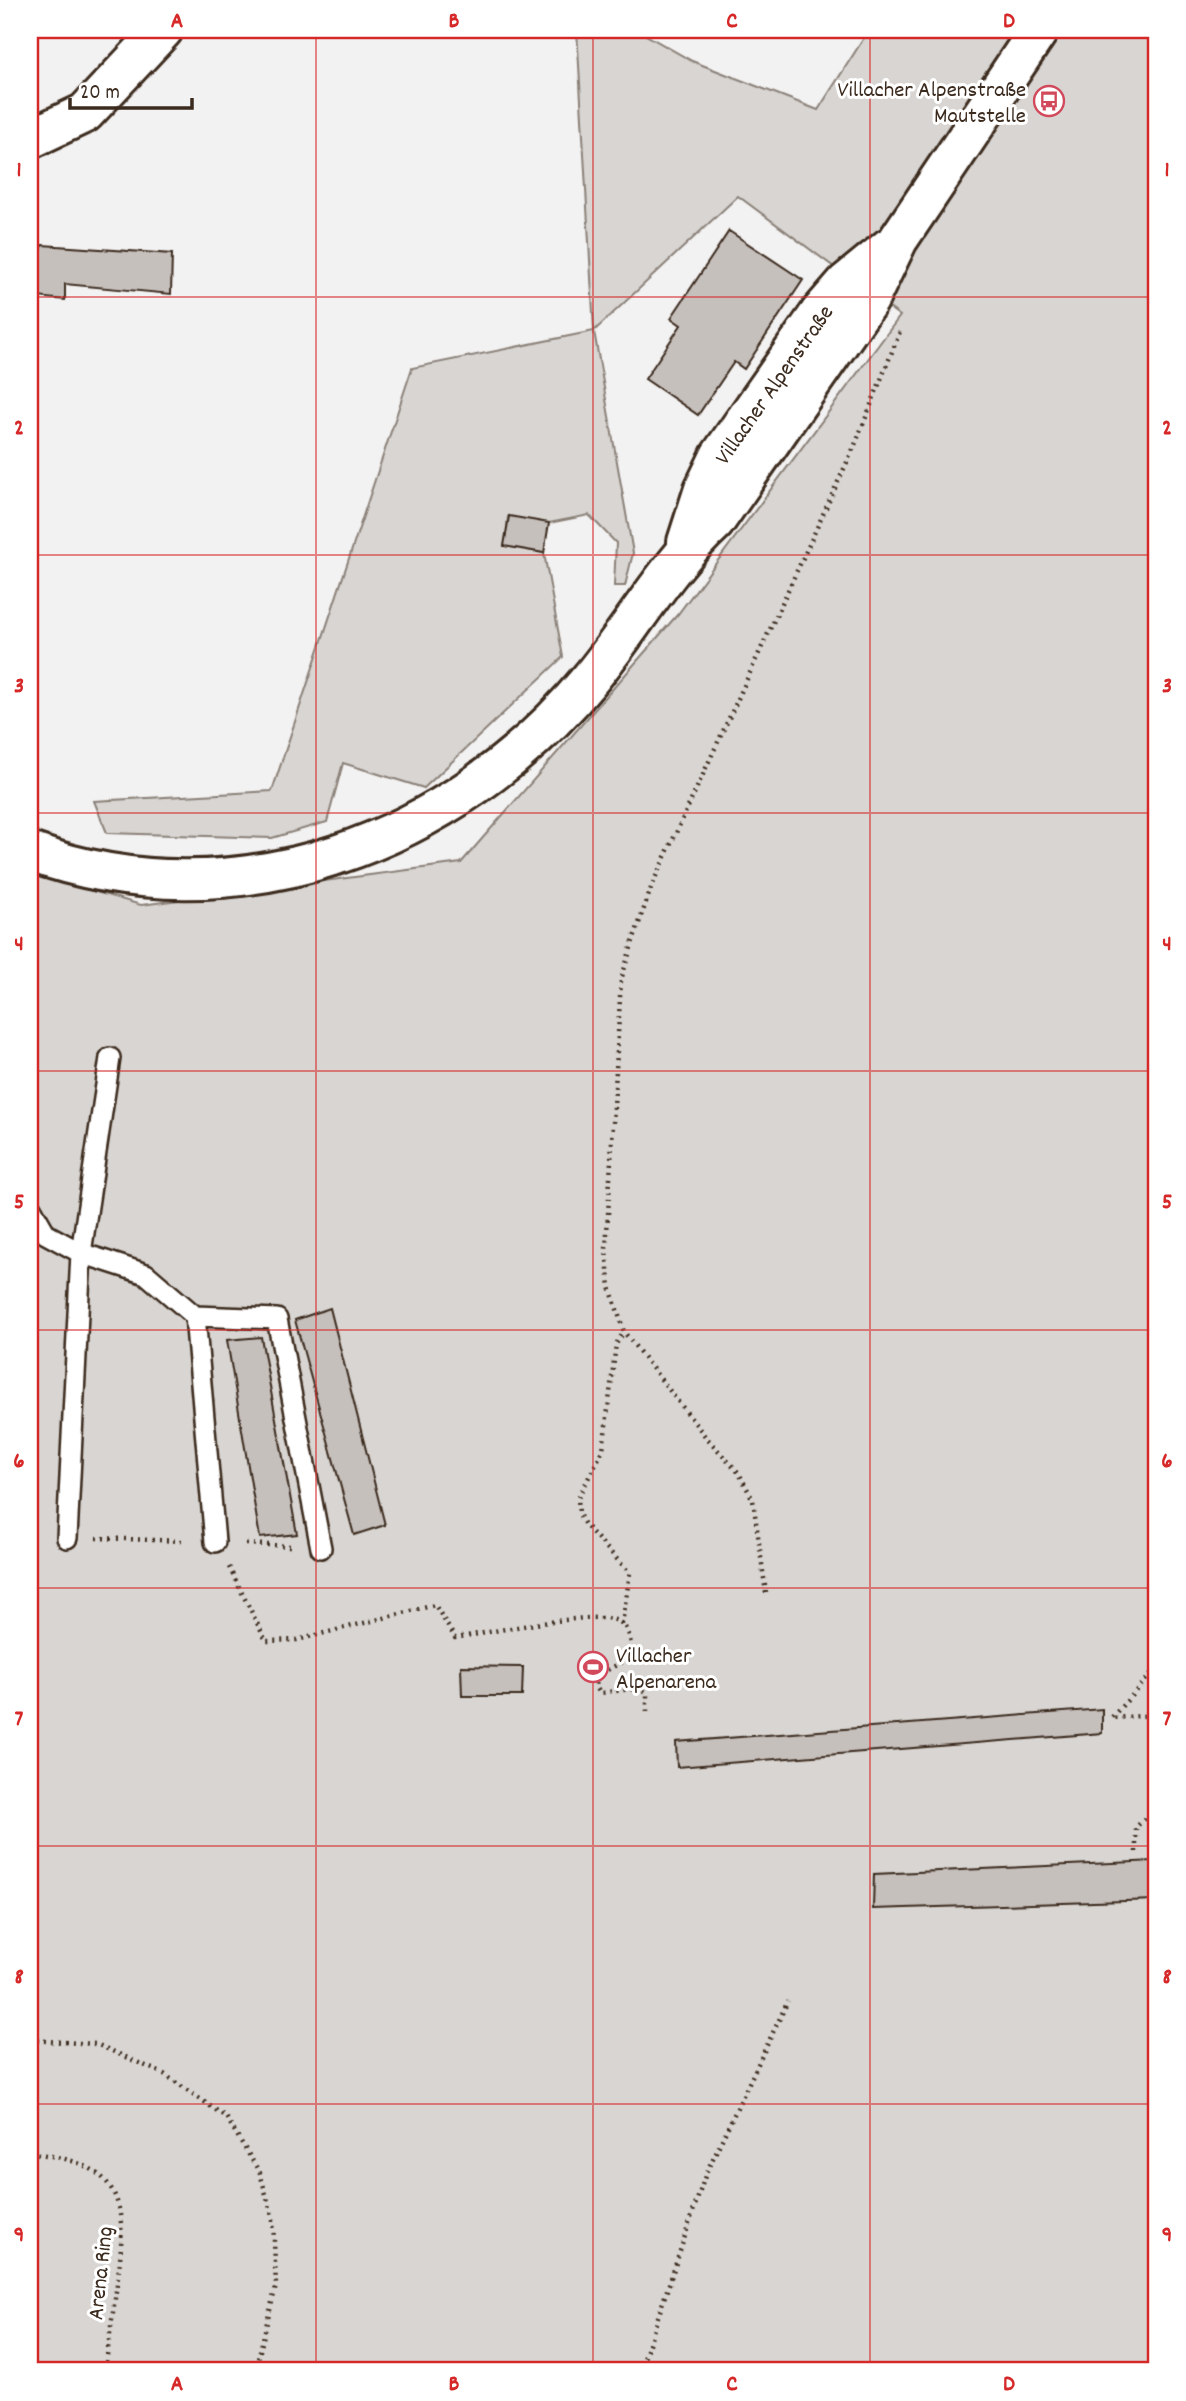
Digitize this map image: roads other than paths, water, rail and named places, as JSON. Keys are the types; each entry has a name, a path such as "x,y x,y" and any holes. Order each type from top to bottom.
{"street":[{"path":"30,139 85,113 163,30"},
{"name":"Villacher Alpenstraße","path":"30,852 74,868 201,881 257,874 328,858 386,838 477,786 536,735 590,680 684,551 715,522 870,300 898,240 1039,30"}],"lane":[{"path":"67,1538 82,1253 110,1058"},
{"path":"30,1206 46,1234 82,1253 146,1274 195,1316 277,1319 321,1548"},
{"path":"195,1316 215,1542"}],"place":[{"name":"Villacher Alpenstraße Mautstelle","path":"1049,101"},
{"name":"Villacher Alpenarena","path":"593,1667"}]}
